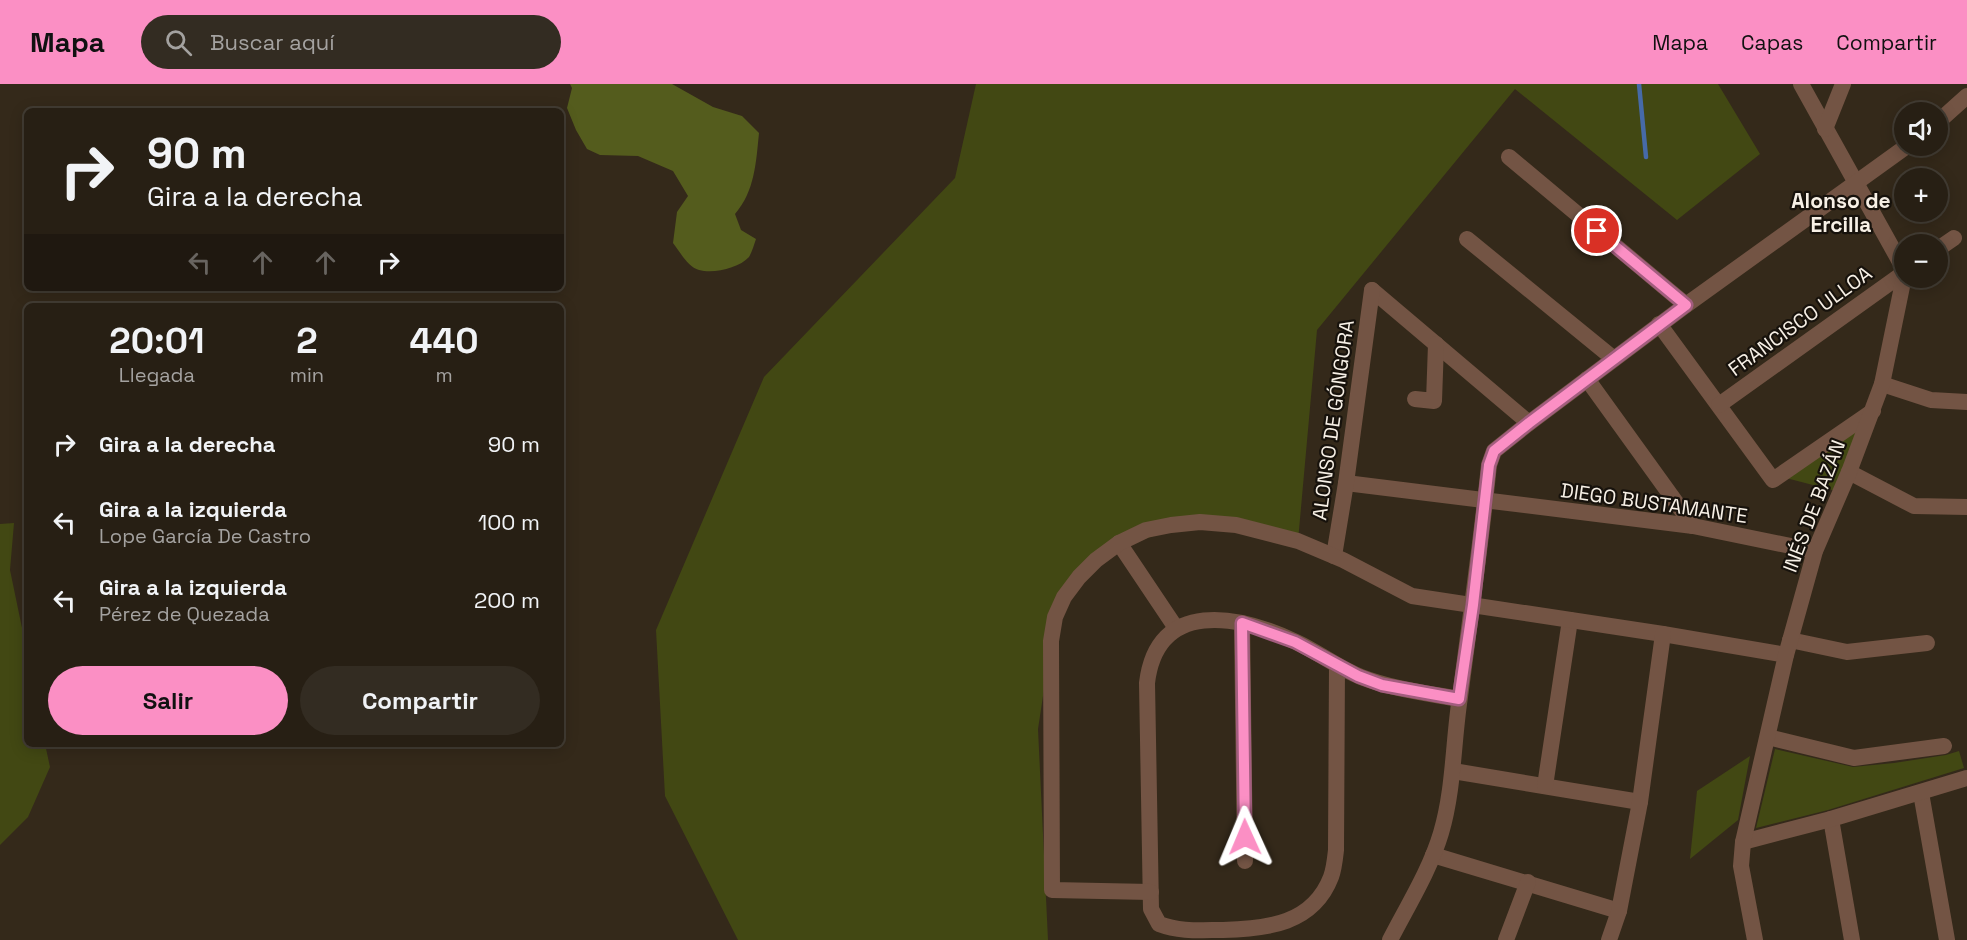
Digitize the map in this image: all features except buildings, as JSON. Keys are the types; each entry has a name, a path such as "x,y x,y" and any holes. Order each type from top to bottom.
{"street":[{"path":"1801,84 1894,252"},
{"path":"1825,129 1843,84"},
{"path":"1948,113 1967,96"},
{"path":"1390,940 1433,855 1442,831 1453,771 1459,699 1473,605 1489,465 1494,451 1659,324 1894,156"},
{"path":"1509,157 1686,305"},
{"path":"1948,242 1954,238"},
{"path":"1467,239 1614,359"},
{"name":"FRANCISCO ULLOA","path":"1719,405 1894,280"},
{"name":"INÉS DE BAZÁN","path":"1755,940 1741,866 1745,834 1788,648 1815,551 1849,472 1882,384 1902,288"},
{"name":"ALONSO DE GÓNGORA","path":"1334,556 1372,290 1436,344"},
{"path":"1659,324 1773,480 1873,411"},
{"path":"1415,399 1434,401 1436,344"},
{"path":"1436,344 1529,423"},
{"path":"1587,379 1693,526"},
{"path":"1882,384 1931,400 1967,402"},
{"path":"1849,472 1914,506 1967,507"},
{"name":"DIEGO BUSTAMANTE","path":"1346,483 1693,526 1815,551"},
{"path":"1151,892 1052,890 1051,641 1055,617 1064,597 1096,560 1119,543 1146,530 1200,522 1236,525 1298,541 1334,556 1413,596 1663,634 1788,648 1848,652 1927,643"},
{"path":"1119,543 1176,628"},
{"path":"1545,786 1570,620"},
{"path":"1337,665 1336,850 1332,875 1324,894 1308,910 1288,921 1267,927 1240,930 1183,930 1160,924 1151,909 1147,683 1149,665 1154,652 1167,635 1176,628 1191,622 1242,623 1295,642 1358,676 1382,685 1459,699"},
{"path":"1242,623 1245,861"},
{"path":"1609,940 1618,911 1640,802 1663,634"},
{"path":"1768,737 1854,758 1944,746"},
{"path":"1453,771 1640,802"},
{"path":"1745,834 1831,819 1967,778"},
{"path":"1921,793 1947,940"},
{"path":"1831,819 1852,940"},
{"path":"1433,855 1618,911"},
{"path":"1506,940 1528,882"}],"green space":[{"path":"570,84 672,84 713,107 742,116 759,133 751,186 735,214 741,230 756,239 749,257 733,267 719,271 699,270 688,263 673,243 677,212 688,196 673,171 638,156 600,155 587,149 567,108 572,88"},
{"path":"976,84 1718,84 1760,154 1677,220 1515,89 1317,330 1298,541 1200,522 1111,549 1055,617 1038,729 1048,940 738,940 665,796 656,630 764,377 955,178"},
{"path":"1861,425 1836,491 1786,478"},
{"path":"14,523 10,570 24,638 24,747 46,747 50,767 28,817 0,845 0,524"},
{"path":"1775,749 1853,767 1894,763 1959,751 1964,768 1828,810 1756,828"},
{"path":"1750,756 1738,820 1690,859 1697,791"}],"waterway":[{"path":"1639,84 1646,157"}],"district":[{"name":"Alonso de Ercilla","path":"1841,212"}],"route":[{"path":"1245,837 1242,623 1295,642 1358,676 1382,685 1459,699 1473,605 1489,465 1494,451 1686,305 1597,231"}]}
